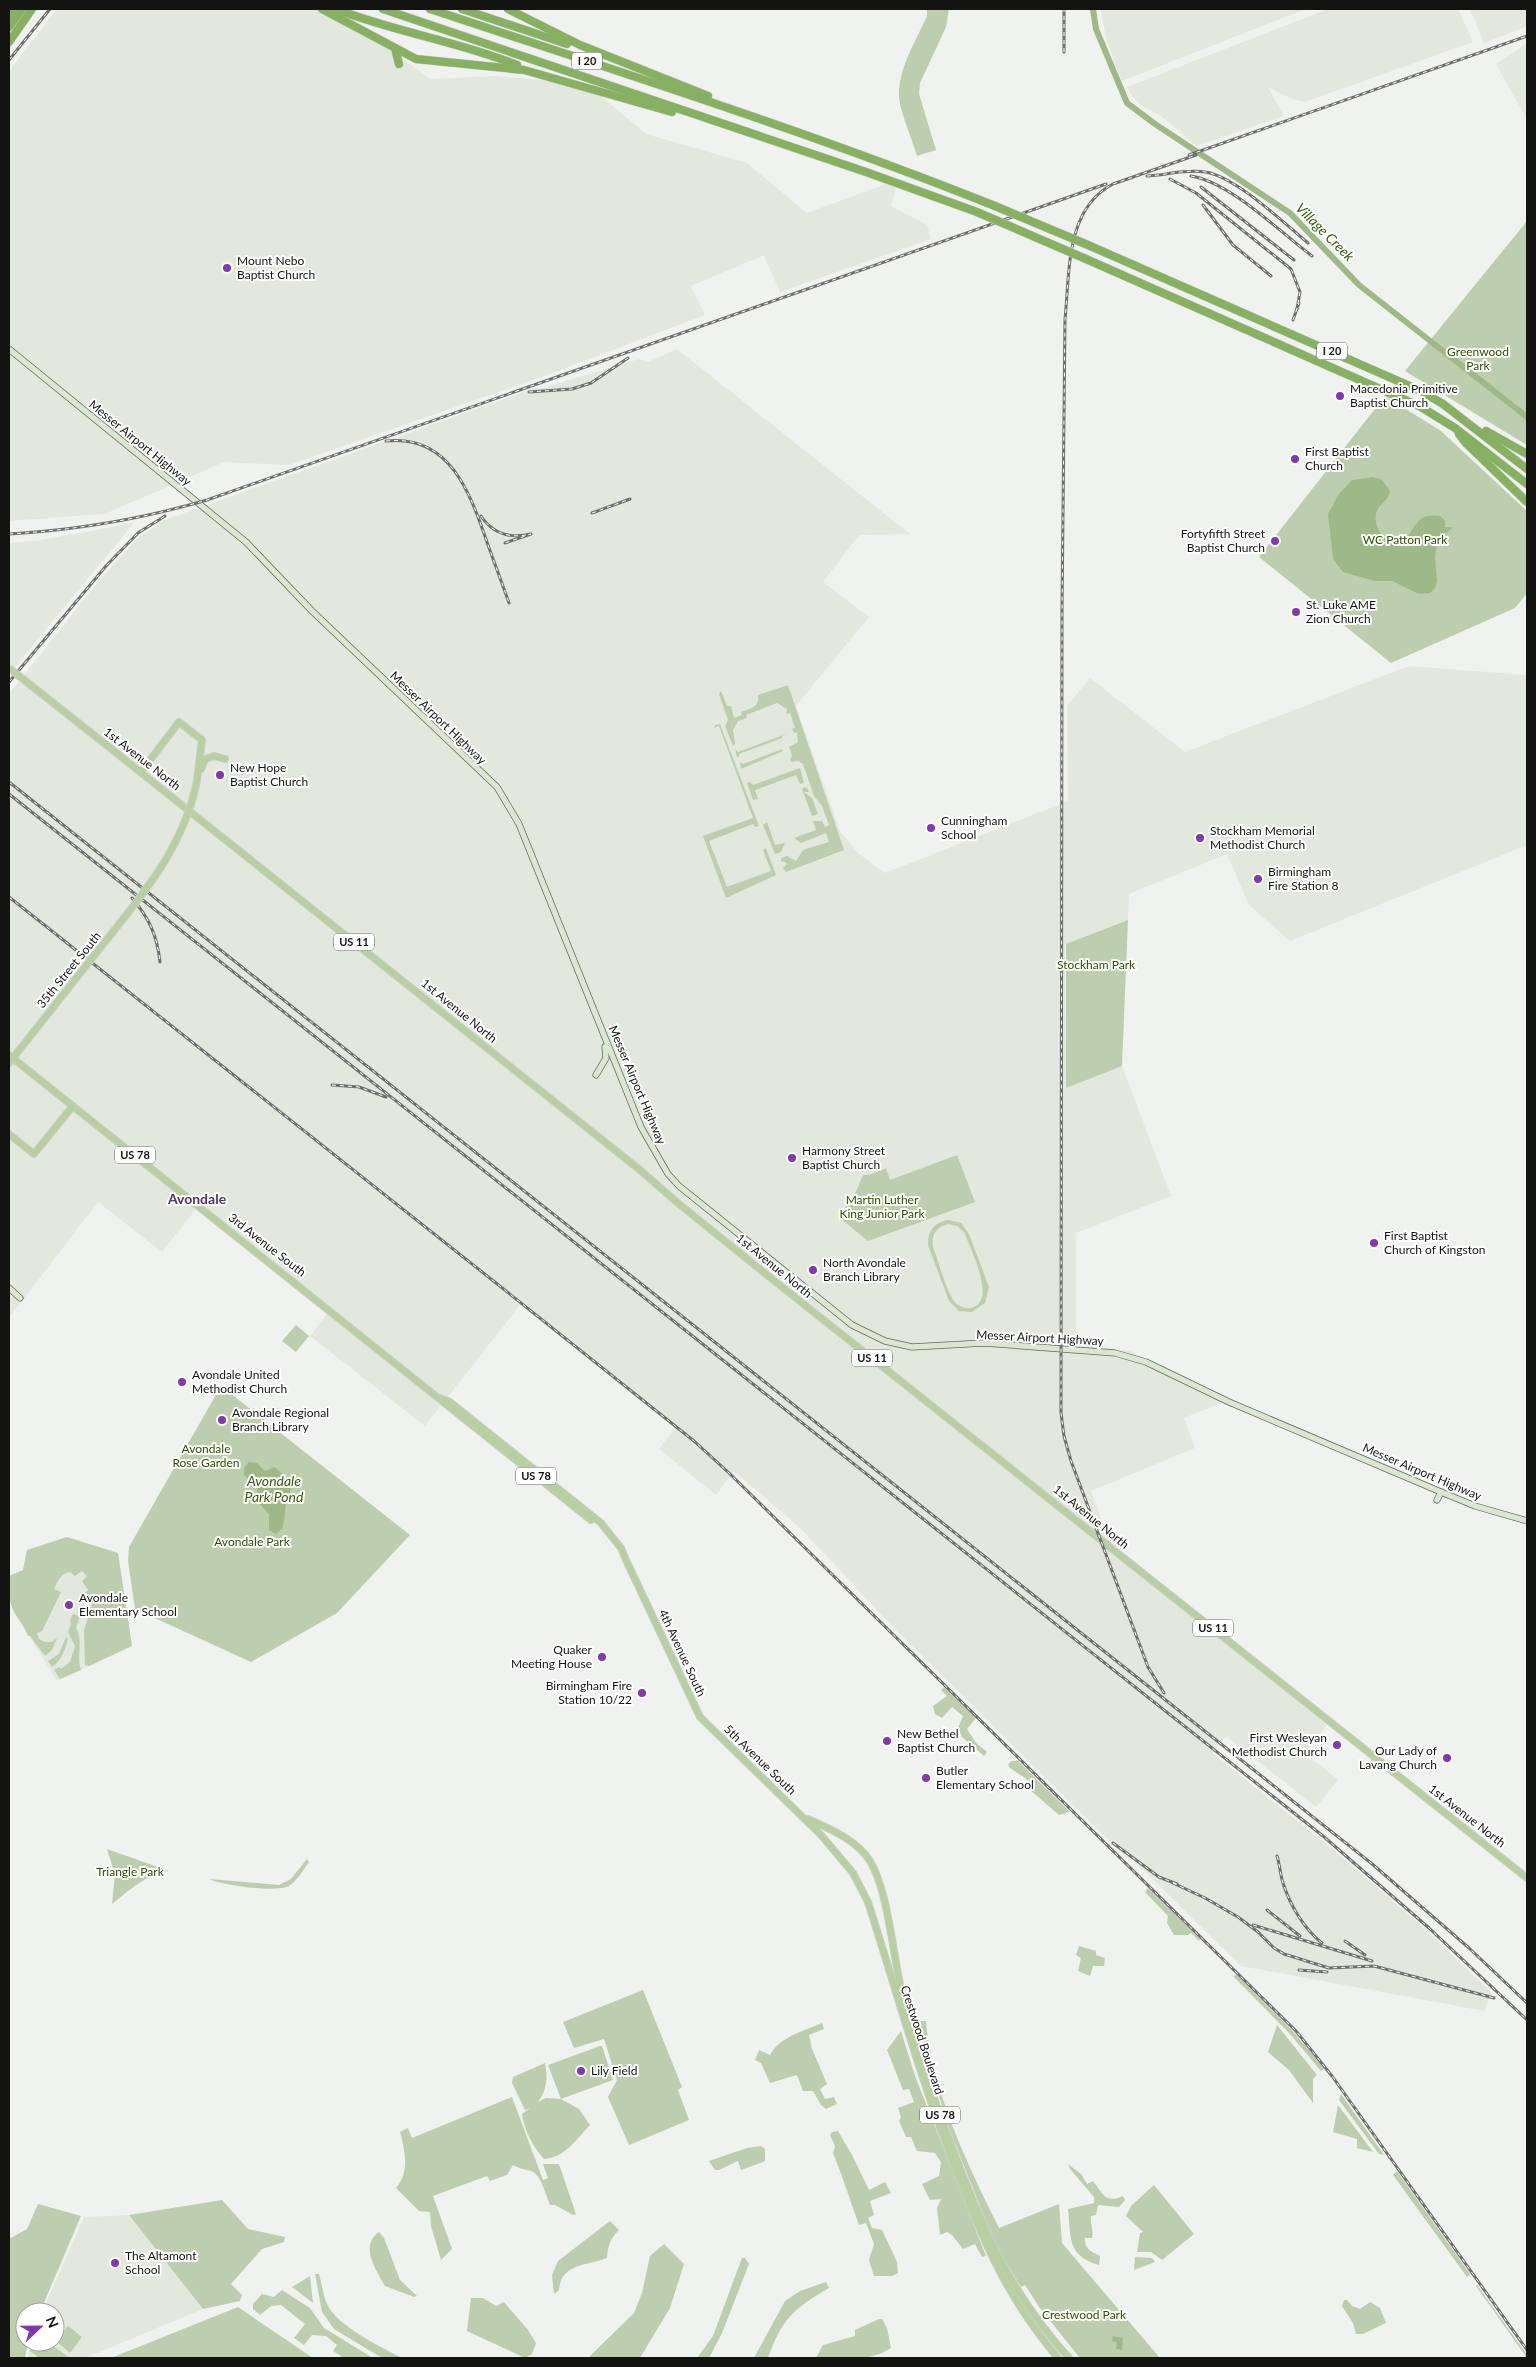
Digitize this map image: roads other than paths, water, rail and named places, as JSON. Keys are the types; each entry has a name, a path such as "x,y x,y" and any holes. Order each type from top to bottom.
{"highway":[{"path":"9,14 13,9"},
{"path":"9,27 22,9"},
{"path":"9,42 34,9"},
{"path":"322,9 416,59 498,66 535,73 734,128"},
{"path":"336,9 359,18 502,59 535,73"},
{"name":"I 20","path":"383,9 866,172 977,212 1399,396 1455,428 1527,484"},
{"name":"I 20","path":"430,9 744,113 995,206 1088,245 1242,314 1351,358 1421,391 1454,412 1527,469"},
{"path":"462,9 652,73"},
{"path":"508,9 570,41 652,73 744,113"},
{"path":"395,48 400,64"},
{"path":"1454,412 1527,454"},
{"path":"1455,428 1466,443 1527,502"}],"main road":[{"name":"Messer Airport Highway","path":"9,349 246,542 312,611 497,787 519,824 641,1127 668,1174 679,1186 788,1275 866,1334 885,1341 912,1347 984,1343 1098,1351 1134,1357 1229,1402 1441,1492 1475,1506 1527,1521"},
{"name":"1st Avenue North","path":"9,668 633,1164 678,1204 1527,1878"},
{"path":"141,772 179,722 202,740 197,778"},
{"path":"197,778 205,758 214,756 225,758"},
{"name":"35th Street South","path":"10,1059 146,892 169,856 183,829 193,800 197,778"},
{"path":"596,1075 607,1052 601,1037 601,1030"},
{"name":"3rd Avenue South","path":"10,1059 440,1398 450,1402 596,1519 614,1537 624,1553 644,1599"},
{"path":"9,1134 34,1154 72,1107"},
{"path":"9,1288 20,1298"},
{"path":"1437,1500 1441,1492"},
{"name":"4th Avenue South","path":"644,1599 700,1717"},
{"name":"5th Avenue South","path":"700,1717 821,1835"},
{"name":"5th Avenue South","path":"805,1818 847,1839"},
{"name":"Crestwood Boulevard","path":"821,1835 853,1873 866,1896 918,2068 986,2247 1015,2300 1058,2358"},
{"name":"Crestwood Boulevard","path":"847,1839 866,1856 877,1876 906,2009 937,2107 983,2227 1018,2293 1039,2323 1069,2358"}],"water":[{"path":"1373,477 1382,480 1390,491 1376,514 1377,526 1383,536 1393,541 1405,540 1418,522 1432,516 1440,516 1445,521 1445,527 1453,527 1437,542 1435,557 1437,581 1435,588 1430,593 1419,594 1392,581 1375,581 1343,572 1333,559 1328,514 1339,494 1352,480"},
{"name":"Avondale Park Pond","path":"249,1462 257,1463 265,1471 274,1467 292,1481 286,1502 282,1529 276,1534 269,1530 269,1514 258,1502 257,1487 244,1475 244,1468"},
{"path":"1113,2336 1123,2338 1122,2350 1116,2349 1117,2342 1112,2341"}],"waterway":[{"name":"Village Creek","path":"1093,9 1096,29 1127,103 1155,124 1290,213 1359,285 1527,417"}],"railway":[{"path":"9,60 50,9"},
{"path":"1064,9 1064,52"},
{"path":"1189,155 1527,36"},
{"path":"1164,1693 1148,1667 1071,1461 1064,1436 1061,1413 1062,611 1065,319 1073,243 1078,225 1086,209 1097,195 1113,184 1196,155"},
{"path":"1147,176 1191,171 1217,175 1259,202 1308,243"},
{"path":"1191,176 1206,180 1238,198 1312,256"},
{"path":"1170,179 1196,193 1291,269 1300,292 1297,309"},
{"path":"9,534 109,523 207,500 1106,184"},
{"path":"1201,187 1294,260"},
{"path":"1203,205 1233,245 1271,276"},
{"path":"1293,320 1299,303"},
{"path":"529,392 572,389 591,383 628,358"},
{"path":"386,441 408,441 426,447 442,457 454,470 473,505 509,603"},
{"path":"592,513 630,499"},
{"path":"9,682 106,566 138,533 165,516"},
{"path":"481,516 491,527 503,534 516,536 531,534 505,543"},
{"path":"9,782 1371,1863 1469,1948 1527,2003"},
{"path":"9,794 1323,1836 1429,1928 1527,2020"},
{"path":"9,897 694,1441 729,1473 1296,2031 1332,2076 1527,2350"},
{"path":"132,898 151,927 157,943 160,962"},
{"path":"332,1085 359,1087 386,1097"},
{"path":"1113,1843 1159,1877 1177,1884"},
{"path":"1277,1856 1283,1883 1294,1908 1309,1931 1322,1943"},
{"path":"1173,1883 1205,1898 1238,1917 1258,1932 1274,1948 1284,1954 1329,1968 1374,1966 1494,1998"},
{"path":"1267,1910 1300,1936"},
{"path":"1253,1925 1372,1961"},
{"path":"1345,1941 1365,1955"},
{"path":"1299,1970 1327,1972"}],"place":[{"name":"Mount Nebo Baptist Church","path":"227,268"},
{"name":"Macedonia Primitive Baptist Church","path":"1340,396"},
{"name":"First Baptist Church","path":"1295,459"},
{"name":"Fortyfifth Street Baptist Church","path":"1275,541"},
{"name":"St. Luke AME Zion Church","path":"1296,612"},
{"name":"New Hope Baptist Church","path":"220,775"},
{"name":"Cunningham School","path":"931,828"},
{"name":"Stockham Memorial Methodist Church","path":"1200,838"},
{"name":"Birmingham Fire Station 8","path":"1258,879"},
{"name":"Harmony Street Baptist Church","path":"792,1158"},
{"name":"First Baptist Church of Kingston","path":"1374,1243"},
{"name":"North Avondale Branch Library","path":"813,1270"},
{"name":"Avondale United Methodist Church","path":"182,1382"},
{"name":"Avondale Regional Branch Library","path":"222,1420"},
{"name":"Avondale Elementary School","path":"69,1605"},
{"name":"Quaker Meeting House","path":"602,1657"},
{"name":"Birmingham Fire Station 10/22","path":"642,1693"},
{"name":"New Bethel Baptist Church","path":"887,1741"},
{"name":"First Wesleyan Methodist Church","path":"1337,1745"},
{"name":"Our Lady of Lavang Church","path":"1447,1758"},
{"name":"Butler Elementary School","path":"926,1778"},
{"name":"Lily Field","path":"581,2071"},
{"name":"The Altamont School","path":"115,2263"}],"district":[{"name":"Avondale","path":"197,1199"}],"park label":[{"name":"Greenwood Park","path":"1478,359"},
{"name":"WC Patton Park","path":"1405,540"},
{"name":"Stockham Park","path":"1096,965"},
{"name":"Martin Luther King Junior Park","path":"882,1207"},
{"name":"Avondale Rose Garden","path":"206,1456"},
{"name":"Avondale Park","path":"252,1542"},
{"name":"Triangle Park","path":"130,1872"},
{"name":"Crestwood Park","path":"1084,2315"}]}
